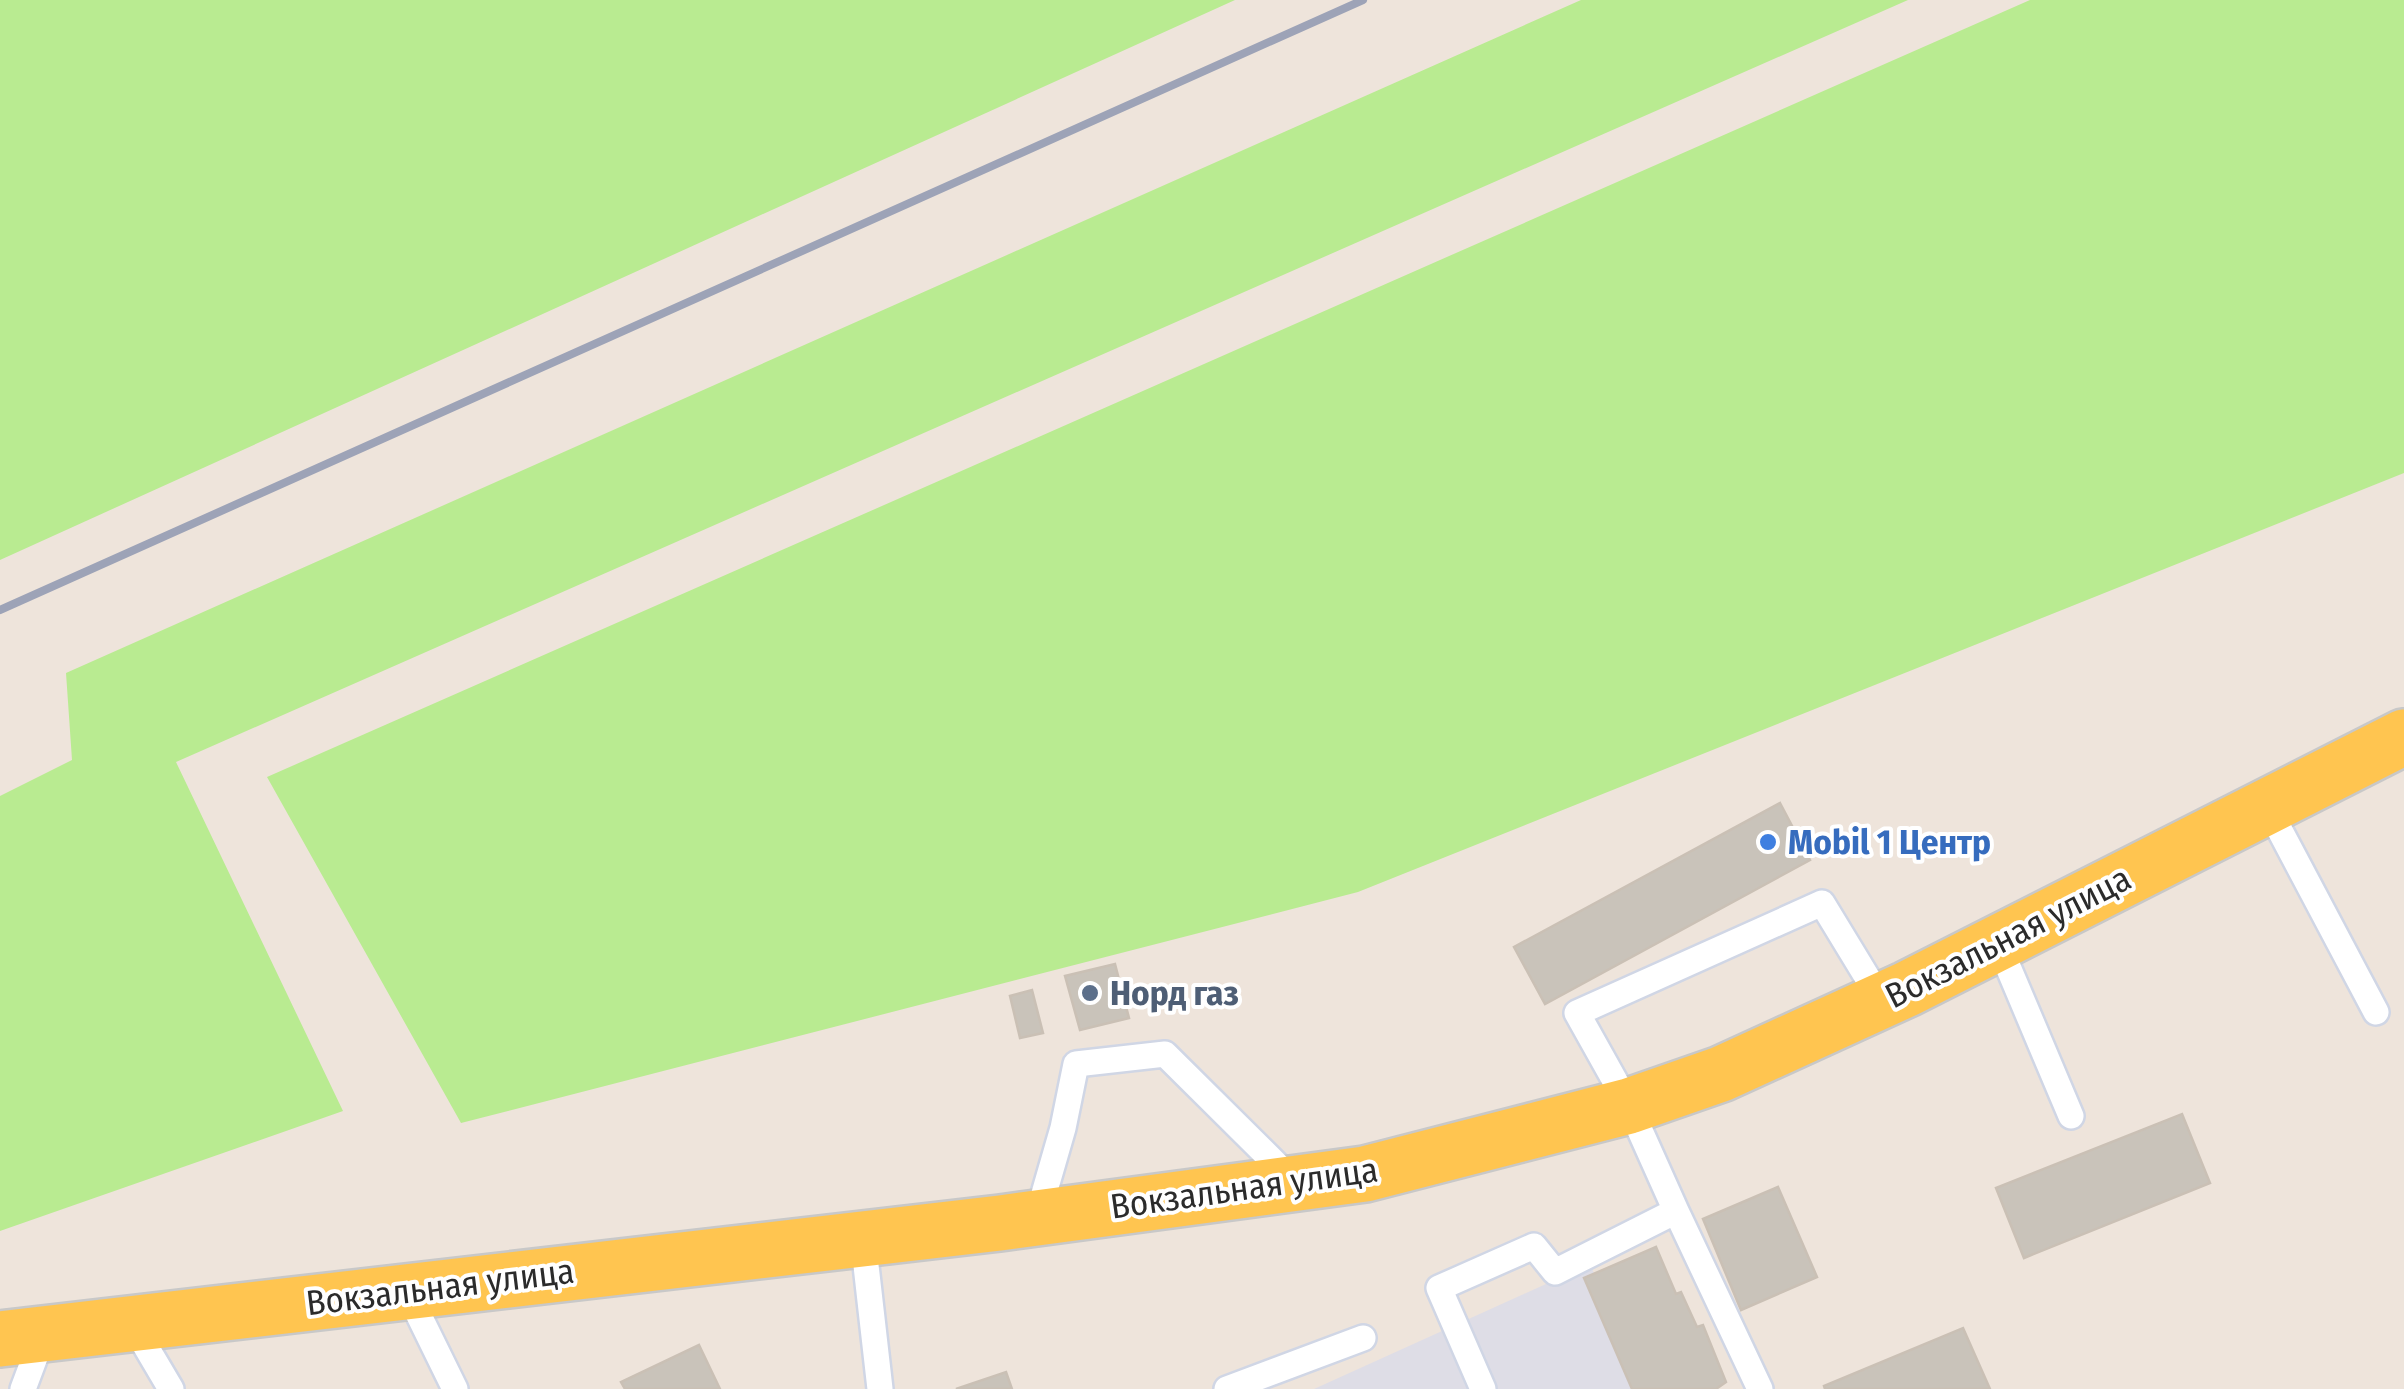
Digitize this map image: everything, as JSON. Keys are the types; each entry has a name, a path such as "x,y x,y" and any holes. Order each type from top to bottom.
{"main road":[{"name":"Вокзальная улица","path":"22,1336 863,1239 1365,1174 1630,1106 1721,1074 1998,943 2404,737"}],"lane":[{"path":"2267,806 2376,1012"},
{"path":"1760,1389 1630,1106 1577,1013 1822,903 1882,1000"},
{"path":"1998,943 2071,1116"},
{"path":"1037,1218 1063,1128 1076,1064 1164,1054 1295,1183"},
{"path":"1483,1389 1439,1288 1534,1246 1555,1272 1676,1211"},
{"path":"863,1239 880,1389"},
{"path":"407,1291 455,1389"},
{"path":"132,1323 171,1389"},
{"path":"22,1336 23,1389"},
{"path":"1227,1389 1363,1338"}],"shaded area":[{"path":"1590,1264 1645,1389 1314,1389"}],"green space":[{"path":"0,0 1235,0 0,560"},
{"path":"1581,0 1908,0 176,762 343,1111 0,1231 0,796 72,760 66,673"},
{"path":"2030,0 2404,0 2404,473 1358,892 461,1123 267,777"}],"building":[{"path":"1780,803 1810,860 1545,1004 1514,947"},
{"path":"1115,964 1129,1018 1080,1030 1065,976"},
{"path":"1032,990 1043,1033 1020,1038 1010,996"},
{"path":"2182,1114 2210,1183 2024,1258 1996,1188"},
{"path":"1778,1187 1817,1277 1741,1310 1703,1219"},
{"path":"1656,1247 1676,1294 1681,1292 1697,1327 1703,1325 1726,1382 1716,1389 1632,1389 1584,1278"},
{"path":"1963,1328 1990,1389 1825,1389 1824,1386"},
{"path":"699,1345 720,1389 625,1389 621,1382"},
{"path":"1006,1372 1012,1389 956,1389"}],"railway":[{"path":"0,610 1363,0"}],"place":[{"name":"Mobil 1 Центр","path":"1768,842"},
{"name":"Норд газ","path":"1090,993"}]}
